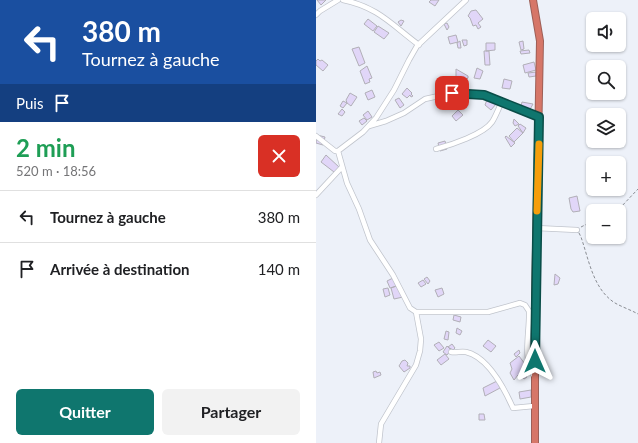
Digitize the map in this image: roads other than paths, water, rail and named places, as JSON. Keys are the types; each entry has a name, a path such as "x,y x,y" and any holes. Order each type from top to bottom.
{"highway":[{"path":"533,0 540,41 534,376 535,443"}],"street":[{"path":"316,15 338,0"},
{"path":"343,0 365,6 382,16 419,45"},
{"path":"338,151 370,126 394,90 409,60 419,45 466,0"},
{"path":"370,126 386,122 404,113 425,99 452,93 484,95 539,117"},
{"path":"436,149 478,135 491,123 502,102"},
{"path":"316,136 322,139 335,151 338,151"},
{"path":"338,151 347,182 373,245 393,275 410,308 416,312 488,312 520,303 526,305 529,311 529,364 534,376"},
{"path":"316,195 342,167"},
{"path":"536,228 577,230"},
{"path":"379,443 381,424 416,365 420,351 421,339 416,312"},
{"path":"451,352 467,352 479,358 489,368 508,395 513,408 534,406"}]}
